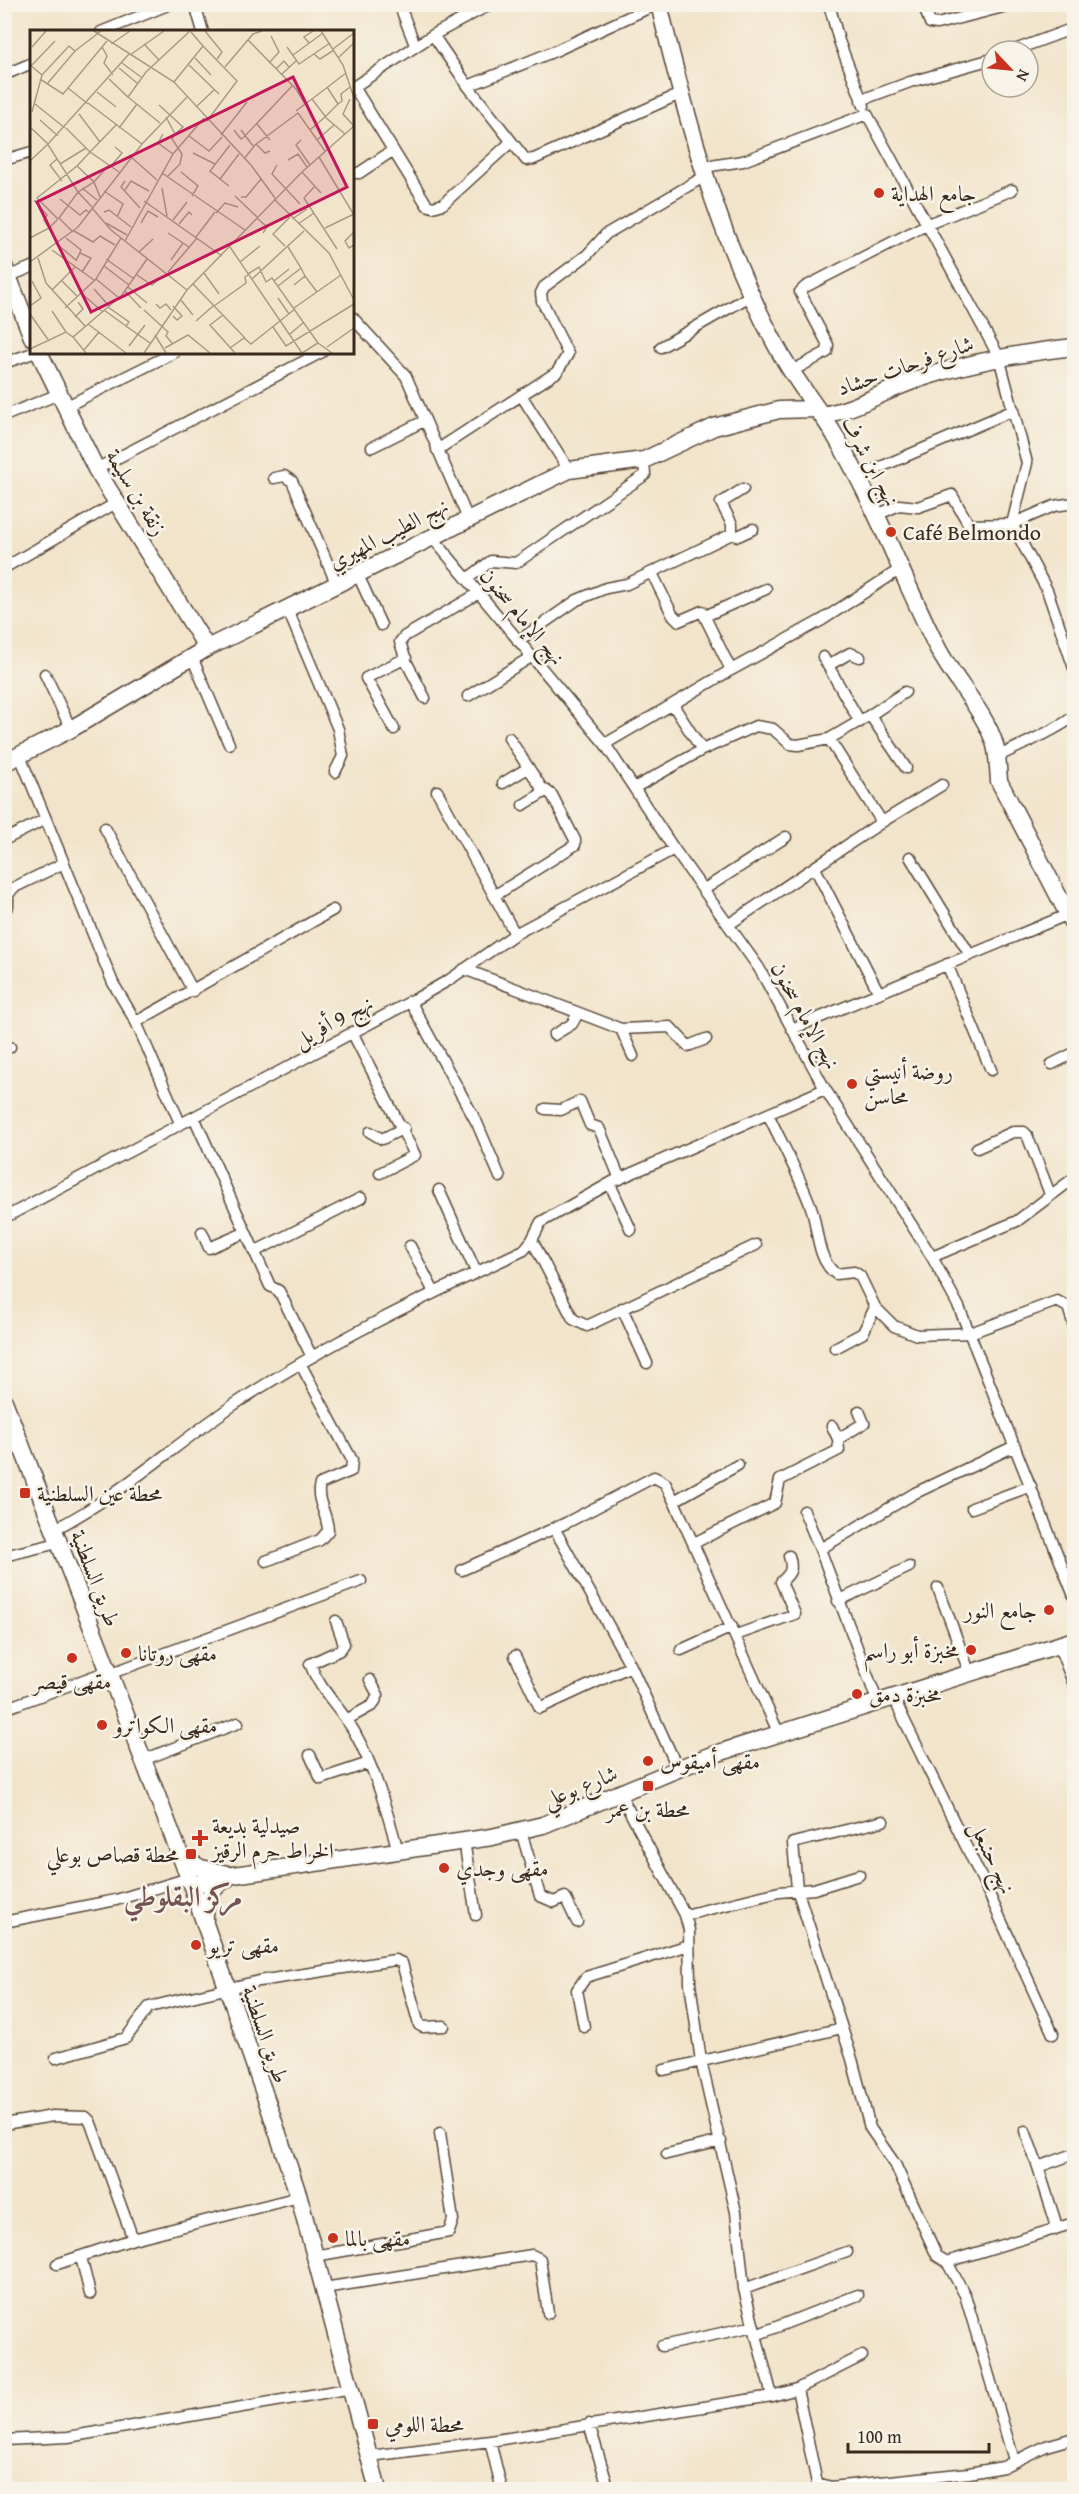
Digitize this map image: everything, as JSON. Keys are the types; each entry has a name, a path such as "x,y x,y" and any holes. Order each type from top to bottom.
{"street":[{"path":"106,30 170,4"},
{"path":"195,4 202,30"},
{"path":"399,4 415,45"},
{"path":"354,87 415,45 491,4"},
{"path":"468,86 555,51 658,4"},
{"name":"نهج ابن شرف","path":"658,4 681,94 721,226 750,296 790,372 818,412 857,477 902,568 938,649 989,731 997,757 999,781 1070,910"},
{"path":"829,4 839,41 867,114 999,357 1027,463 1012,524 1047,590 1074,668"},
{"path":"923,4 930,23 937,24 1015,4"},
{"path":"1040,41 1074,28"},
{"path":"433,35 468,86 525,159 534,159 681,94"},
{"path":"861,100 910,82 980,62"},
{"path":"4,75 30,64"},
{"path":"354,90 427,205 433,207 443,204 511,142"},
{"path":"437,450 557,372 568,354 542,301 541,293 544,288 587,255 606,234 705,171 743,161 867,114"},
{"path":"354,173 359,172 392,151"},
{"path":"4,160 30,153"},
{"path":"790,372 827,352 828,345 800,292 805,287 928,224 1012,190"},
{"path":"30,267 6,271 30,332"},
{"path":"661,348 750,296"},
{"path":"354,319 406,376 468,519"},
{"path":"354,334 364,329"},
{"name":"شارع فرحات حشاد","path":"818,412 850,408 900,385 943,371 999,357 1074,347"},
{"path":"4,363 31,354"},
{"name":"زنقة بن سليمة","path":"38,354 96,469 207,648"},
{"path":"4,416 62,401 170,354"},
{"path":"96,469 318,354"},
{"path":"521,395 569,470"},
{"name":"نهج الطيب المهيري","path":"12,760 71,729 207,648 569,470 644,460 724,424 779,410 818,412"},
{"path":"857,477 1014,411"},
{"path":"372,447 424,421"},
{"path":"467,579 491,561 516,563 645,476 644,460"},
{"path":"274,478 284,476 292,481 337,585"},
{"path":"732,534 732,524 721,503 743,489"},
{"path":"875,516 899,505 918,507 952,495 969,525 1012,524 1054,506 1074,503"},
{"path":"4,568 116,503"},
{"path":"518,641 576,600 652,573 732,534 738,536 753,529"},
{"name":"نهج الإمام سحنون","path":"432,537 605,744 674,849 759,969 825,1089 932,1257 959,1307 1074,1596"},
{"path":"605,744 822,620 902,568"},
{"path":"652,573 672,614 679,621 702,611 731,670"},
{"path":"358,575 381,625"},
{"path":"705,616 766,589"},
{"path":"425,698 400,642 405,636 479,593"},
{"path":"287,608 338,729 343,756 335,772"},
{"path":"860,657 850,652 826,661 860,722"},
{"path":"192,657 229,744"},
{"path":"468,696 531,657"},
{"path":"394,729 366,678 406,658"},
{"path":"45,674 71,729"},
{"path":"634,788 738,731 756,726 773,729 790,744 798,745 830,739 905,693"},
{"path":"673,705 702,750"},
{"path":"870,715 906,768"},
{"path":"997,757 1044,732 1073,722"},
{"path":"494,896 575,845 575,840 552,795 546,791 528,768 509,738"},
{"path":"830,739 882,822"},
{"path":"12,760 45,819 113,983 136,1022 180,1123"},
{"path":"503,783 528,768"},
{"path":"728,925 882,822 942,785"},
{"path":"437,791 515,934"},
{"path":"523,805 546,791"},
{"path":"4,840 45,819"},
{"path":"105,828 193,991"},
{"path":"704,890 786,837"},
{"name":"نهج 9 أفريل","path":"4,1218 410,1002 515,934 674,849"},
{"path":"910,857 970,955"},
{"path":"8,906 8,895 13,888 64,862"},
{"path":"815,868 879,993"},
{"path":"136,1022 333,910"},
{"path":"792,1029 970,955 1070,910"},
{"path":"947,964 991,1070"},
{"path":"464,969 621,1029 670,1027 688,1046 706,1039"},
{"path":"410,1002 477,1124 500,1177"},
{"path":"554,1035 572,1024 578,1013"},
{"path":"621,1029 633,1056"},
{"path":"352,1032 404,1128 415,1155 380,1173"},
{"path":"1052,1064 1074,1053"},
{"path":"4,1556 56,1536 230,1407 312,1357 434,1292 524,1250 541,1222 615,1182 769,1116 825,1089"},
{"path":"545,1109 561,1110 580,1101 590,1125 599,1128 631,1230"},
{"path":"769,1116 812,1210 817,1237 829,1269 836,1274 854,1272 860,1276 875,1307 894,1326 917,1335 970,1333 1058,1301 1068,1307 1074,1326"},
{"path":"194,1117 244,1233 270,1286 279,1291 312,1357"},
{"path":"370,1132 382,1139 404,1128"},
{"path":"976,1148 1013,1132 1024,1132 1050,1194"},
{"path":"932,1257 1017,1221 1074,1178"},
{"path":"439,1190 476,1272"},
{"path":"254,1252 361,1198"},
{"path":"202,1232 209,1248 244,1233"},
{"path":"532,1240 573,1319 586,1326 756,1245"},
{"path":"410,1246 434,1292"},
{"path":"835,1348 863,1333 875,1307"},
{"path":"622,1308 647,1363"},
{"path":"266,1561 320,1540 328,1531 328,1522 318,1493 320,1485 351,1471 352,1460 301,1365"},
{"name":"طريق السلطنية","path":"4,1401 181,1857 299,2197 378,2490"},
{"path":"838,1439 864,1423 859,1411"},
{"path":"694,1543 775,1503 780,1480 839,1450 838,1439 832,1426"},
{"path":"820,1549 915,1493 1014,1446"},
{"path":"4,1450 22,1447"},
{"path":"674,1501 738,1465"},
{"path":"462,1570 654,1477 665,1483 674,1501 779,1734"},
{"path":"972,1508 1031,1486"},
{"name":"نهج حنبعل","path":"804,1511 838,1601 1053,2034"},
{"path":"554,1527 631,1666 677,1767"},
{"path":"681,1650 734,1631 795,1614 781,1582 790,1574 792,1566 789,1556"},
{"path":"838,1601 909,1567"},
{"path":"4,1709 360,1581"},
{"path":"938,1588 970,1674"},
{"path":"336,1621 344,1644 340,1650 310,1664 326,1696 334,1702 346,1720 369,1763 398,1851"},
{"path":"1066,1642 1074,1685"},
{"name":"شارع بوعلي","path":"190,1882 521,1831 558,1820 677,1767 1066,1642"},
{"path":"515,1656 540,1708 631,1666"},
{"path":"346,1720 373,1705 378,1695 370,1680"},
{"path":"143,1760 238,1722"},
{"path":"310,1755 321,1779 369,1763"},
{"path":"620,1794 685,1915 690,1983 701,2061 736,2212 744,2289 772,2396"},
{"path":"883,1821 793,1843 797,1889 843,2028 870,2128 895,2164 937,2256 947,2262 965,2295 1014,2460"},
{"path":"521,1831 540,1896 554,1902 565,1897 577,1922"},
{"path":"464,1841 476,1915"},
{"path":"181,1857 212,1872 234,1875"},
{"path":"205,1924 206,1906 214,1889 234,1875"},
{"path":"685,1915 797,1889 814,1889 859,1875"},
{"path":"4,1922 116,1900 190,1882"},
{"path":"584,2026 577,1990 586,1977 689,1945"},
{"path":"56,2058 126,2038 149,2007 227,1988 397,1960 402,1963 419,2025 423,2027 444,2026"},
{"path":"663,2070 843,2028"},
{"path":"4,2124 53,2116 86,2117 90,2121 133,2239"},
{"path":"1025,2131 1055,2220 1054,2230"},
{"path":"315,2256 449,2232 453,2220 440,2133"},
{"path":"667,2154 721,2141"},
{"path":"1038,2167 1074,2154"},
{"path":"57,2264 133,2239 299,2197"},
{"path":"947,2262 1074,2223"},
{"path":"744,2289 847,2252"},
{"path":"324,2288 532,2255 540,2259 548,2313"},
{"path":"81,2257 90,2294"},
{"path":"662,2346 755,2330 858,2295"},
{"path":"370,2456 490,2441 772,2396 797,2389 862,2356"},
{"path":"4,2440 68,2437 352,2388"},
{"path":"797,2389 817,2486 831,2487 969,2473 1003,2467 1014,2460 1074,2438"},
{"path":"589,2424 609,2490"},
{"path":"490,2441 502,2490"}],"place":[{"name":"جامع الهداية","path":"879,193"},
{"name":"Café Belmondo","path":"891,532"},
{"name":"روضة أنيستي محاسن","path":"852,1084"},
{"name":"محطة عين السلطنية","path":"25,1493"},
{"name":"جامع النور","path":"1049,1610"},
{"name":"مخبزة أبو راسم","path":"971,1650"},
{"name":"مقهى روتانا","path":"126,1653"},
{"name":"مقهى قيصر","path":"72,1658"},
{"name":"مخبزة دمق","path":"857,1694"},
{"name":"مقهى الكواترو","path":"102,1725"},
{"name":"مقهى أميقوس","path":"648,1761"},
{"name":"محطة بن عمر","path":"648,1786"},
{"name":"صيدلية بديعة الخراط حرم الرقيز","path":"200,1838"},
{"name":"محطة قصاص بوعلي","path":"191,1854"},
{"name":"مقهى وجدي","path":"444,1868"},
{"name":"مقهى تريو","path":"196,1945"},
{"name":"مقهى بالما","path":"333,2238"},
{"name":"محطة اللومي","path":"373,2424"}],"district":[{"name":"مركز البقلوطي","path":"183,1895"}]}
